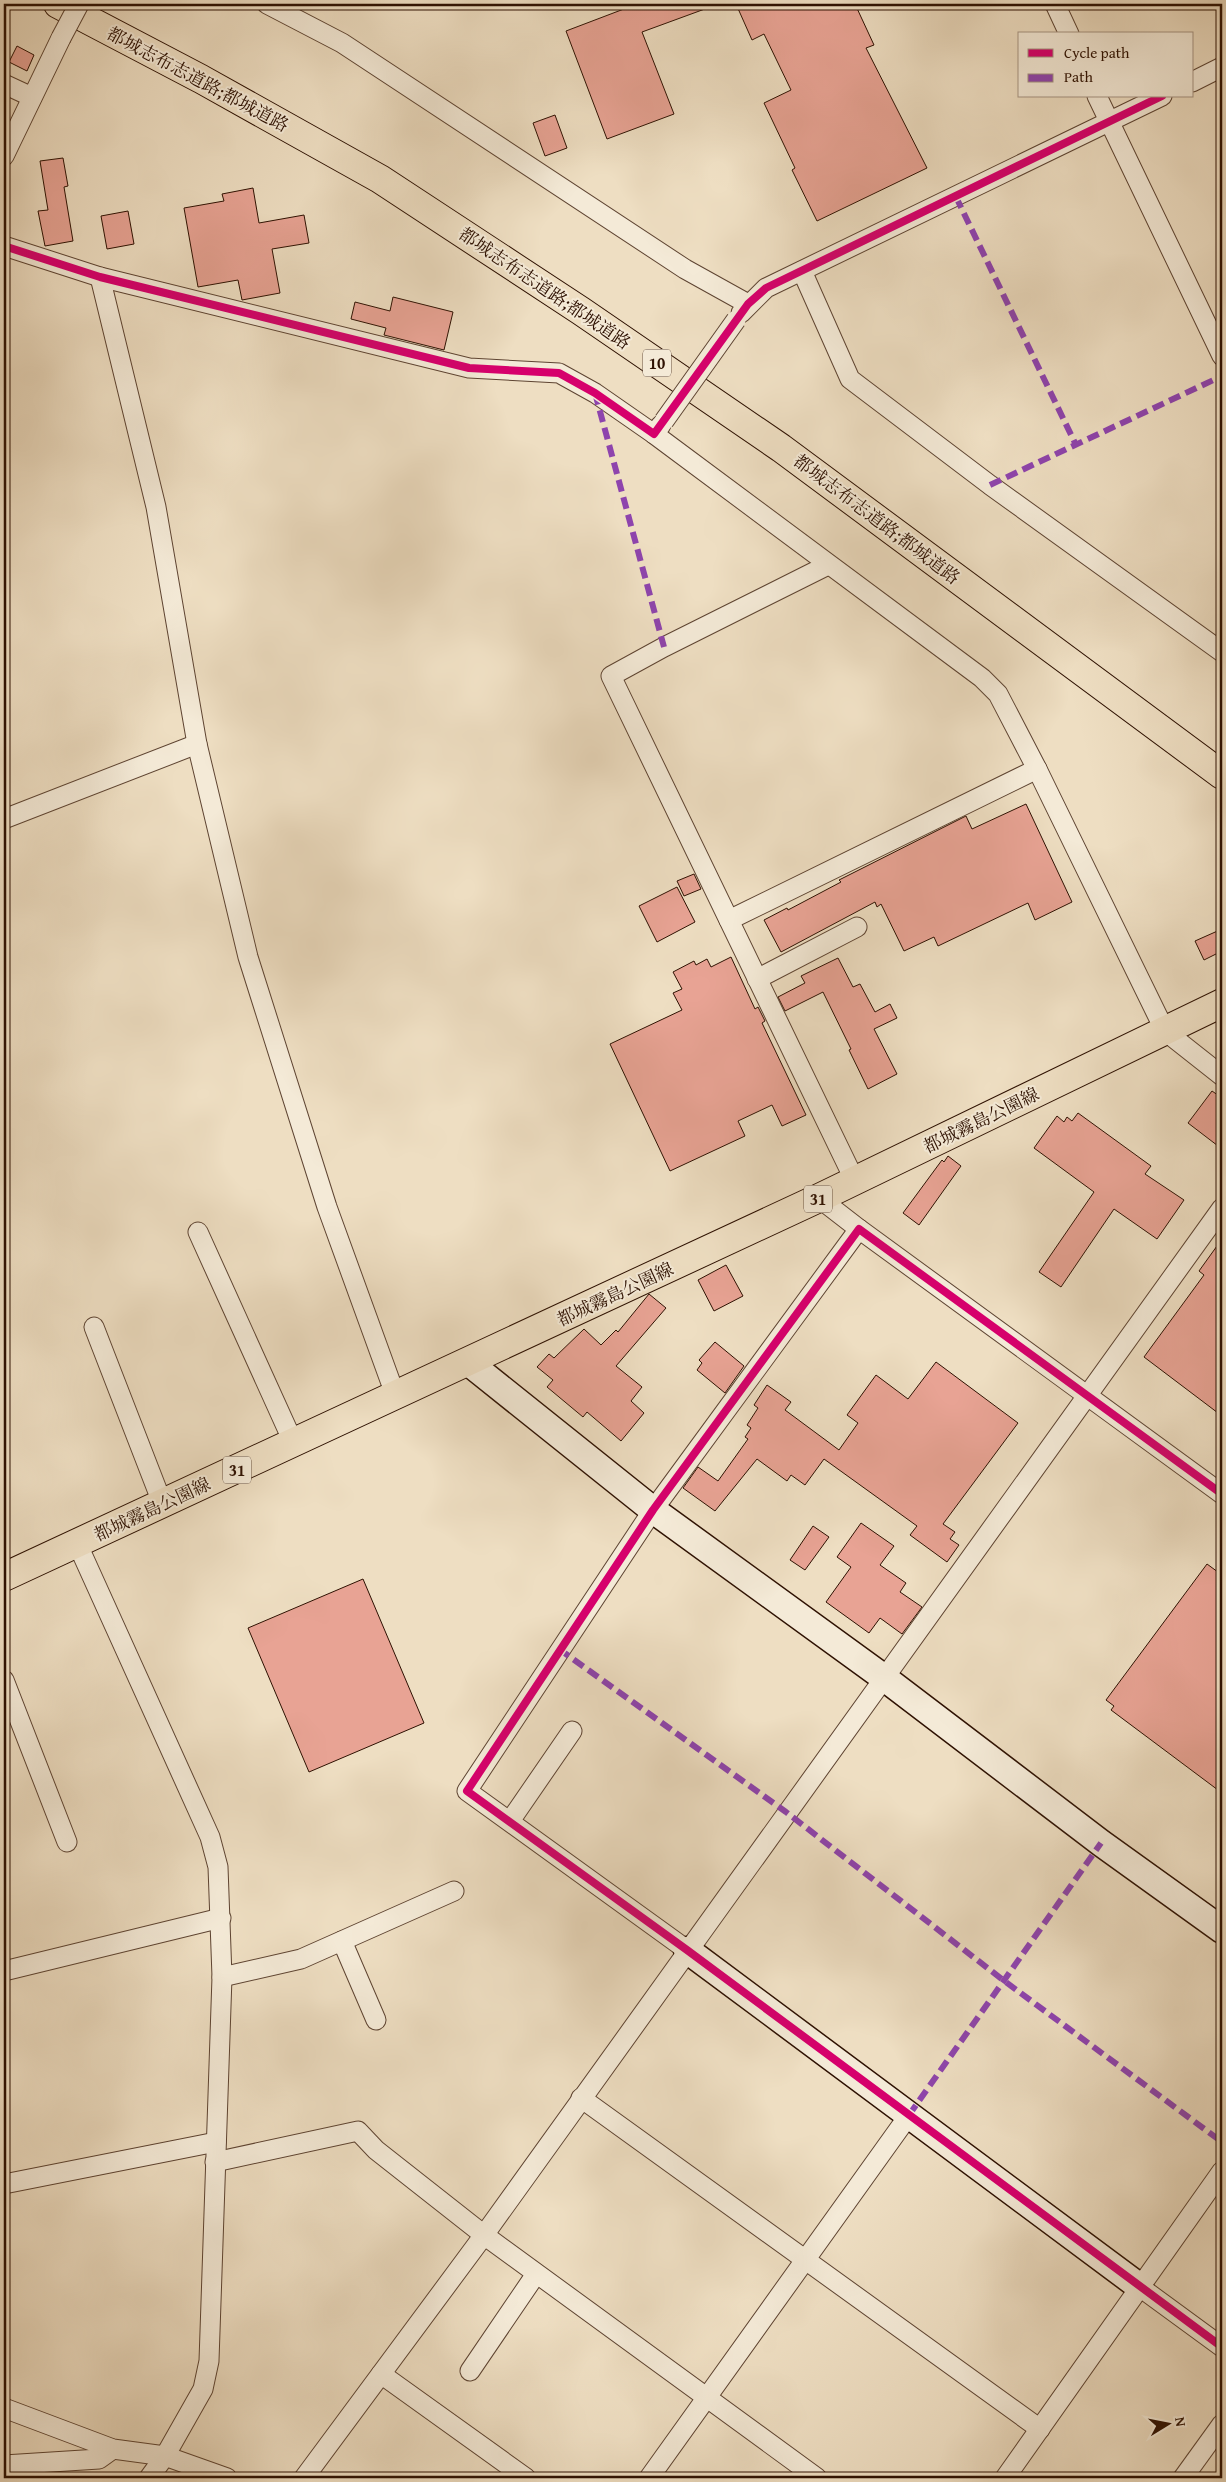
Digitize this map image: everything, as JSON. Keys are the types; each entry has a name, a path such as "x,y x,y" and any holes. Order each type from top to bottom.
{"main road":[{"name":"都城志布志道路;都城道路","path":"58,4 201,79 380,179 580,311 781,448 1222,775"},
{"name":"都城霧島公園線","path":"5,1572 77,1544 294,1444 855,1181 1222,1003"}],"street":[{"path":"4,156 79,4"},
{"path":"266,4 342,44 684,269 748,304"},
{"path":"1055,4 1068,32"},
{"path":"1194,81 1222,67"},
{"path":"4,84 32,97"},
{"path":"1098,98 1222,356"},
{"path":"659,427 748,304 766,288 1158,98"},
{"path":"4,246 100,277 469,368 559,373 659,427 828,565 998,694 1037,769 1165,1031 1222,1076"},
{"path":"802,271 850,379 990,486 1222,652"},
{"path":"100,277 156,507 197,744 248,957 327,1207 396,1396"},
{"path":"828,565 673,642 612,676 855,1181"},
{"path":"4,819 197,744"},
{"path":"729,920 1037,769"},
{"path":"757,979 857,928"},
{"path":"819,1198 1222,1494"},
{"path":"304,2478 484,2235 883,1677 1222,1208"},
{"path":"859,1229 653,1510 468,1791 687,1950 1222,2347"},
{"path":"198,1232 294,1444"},
{"path":"94,1327 163,1504"},
{"path":"468,1362 653,1510 883,1677 1101,1843 1222,1930"},
{"path":"77,1544 210,1838 218,1867 222,1977 209,2361 203,2389 165,2456 149,2478"},
{"path":"4,1680 67,1842"},
{"path":"510,1821 572,1731"},
{"path":"222,1977 301,1959 454,1891"},
{"path":"4,1970 221,1918"},
{"path":"342,1941 376,2020"},
{"path":"581,2098 1040,2429"},
{"path":"649,2478 707,2400 805,2259 909,2115"},
{"path":"215,2162 358,2131 376,2150 484,2235 707,2400 817,2478"},
{"path":"4,2184 216,2142"},
{"path":"1004,2478 1222,2172"},
{"path":"470,2371 536,2274"},
{"path":"381,2374 526,2478"},
{"path":"4,2408 113,2449 165,2456 227,2478"},
{"path":"1183,2478 1222,2424"},
{"path":"4,2465 99,2460 113,2449"}],"building":[{"path":"637,4 713,4 713,6 642,32 674,114 607,139 566,31"},
{"path":"736,4 855,4 874,45 866,48 927,168 817,221 792,170 795,168 764,103 791,90 764,34 752,40"},
{"path":"17,46 34,55 27,71 9,62"},
{"path":"555,115 567,148 545,156 533,123"},
{"path":"63,158 68,186 64,187 73,241 45,246 38,211 48,210 40,161"},
{"path":"253,188 259,223 304,215 309,243 272,249 280,293 242,300 238,280 198,287 184,208 224,201 222,194"},
{"path":"128,211 134,244 107,249 101,216"},
{"path":"393,297 453,312 444,350 384,335 386,328 351,319 355,302 390,311"},
{"path":"1026,804 1072,902 1035,920 1028,903 938,946 934,937 904,951 881,904 877,907 875,902 781,952 764,920 787,908 788,910 841,882 839,880 966,816 972,829"},
{"path":"694,874 701,889 684,896 677,881"},
{"path":"677,887 695,922 657,942 639,906"},
{"path":"1222,929 1222,951 1204,960 1195,941"},
{"path":"731,957 755,1009 758,1007 765,1021 762,1023 806,1115 782,1126 772,1105 738,1121 745,1136 670,1171 610,1044 682,1010 673,993 682,989 673,972 694,961 696,965 707,959 711,967"},
{"path":"838,958 853,987 860,984 875,1012 890,1004 897,1018 874,1029 897,1074 868,1089 823,992 785,1011 778,997 805,983 801,976"},
{"path":"1212,1091 1222,1098 1222,1149 1188,1123"},
{"path":"1078,1113 1151,1166 1145,1174 1184,1200 1157,1239 1114,1209 1061,1287 1039,1272 1094,1192 1034,1148 1057,1116 1064,1122 1067,1117 1072,1121"},
{"path":"948,1156 961,1166 919,1225 903,1213 942,1160 944,1162"},
{"path":"1222,1239 1222,1416 1144,1357 1204,1275 1199,1271"},
{"path":"726,1265 743,1296 714,1311 698,1280"},
{"path":"649,1294 666,1308 616,1366 642,1387 631,1401 644,1413 621,1441 587,1412 583,1417 547,1387 553,1380 537,1367 549,1354 554,1358 584,1329 601,1345 616,1330 618,1332"},
{"path":"715,1342 744,1366 725,1393 697,1370 702,1363 699,1360"},
{"path":"936,1362 1018,1423 943,1524 955,1532 950,1539 959,1545 947,1562 910,1535 917,1526 824,1459 805,1485 791,1475 787,1481 757,1459 715,1511 683,1488 698,1467 718,1481 748,1439 745,1437 751,1428 747,1425 758,1408 754,1405 767,1385 791,1402 785,1410 839,1450 858,1423 847,1415 876,1375 908,1399"},
{"path":"861,1523 894,1546 880,1565 906,1583 900,1592 922,1607 902,1634 880,1618 869,1633 826,1602 851,1567 837,1557"},
{"path":"813,1526 829,1537 805,1570 790,1560"},
{"path":"1207,1564 1222,1575 1222,1793 1111,1710 1114,1706 1106,1700"},
{"path":"363,1579 424,1723 309,1772 248,1628"}],"marked path":[{"path":"956,197 1076,445"},
{"path":"990,485 1222,376"},
{"path":"595,393 664,647"},
{"path":"559,1649 786,1812 1003,1980 1222,2142"},
{"path":"909,2115 1101,1843"}],"cycle path":[{"path":"4,246 100,277 469,368 559,373 595,393 654,434 748,304 766,288 1158,98"},
{"path":"1222,1494 859,1229 653,1510 467,1791 687,1950 1222,2347"}]}
